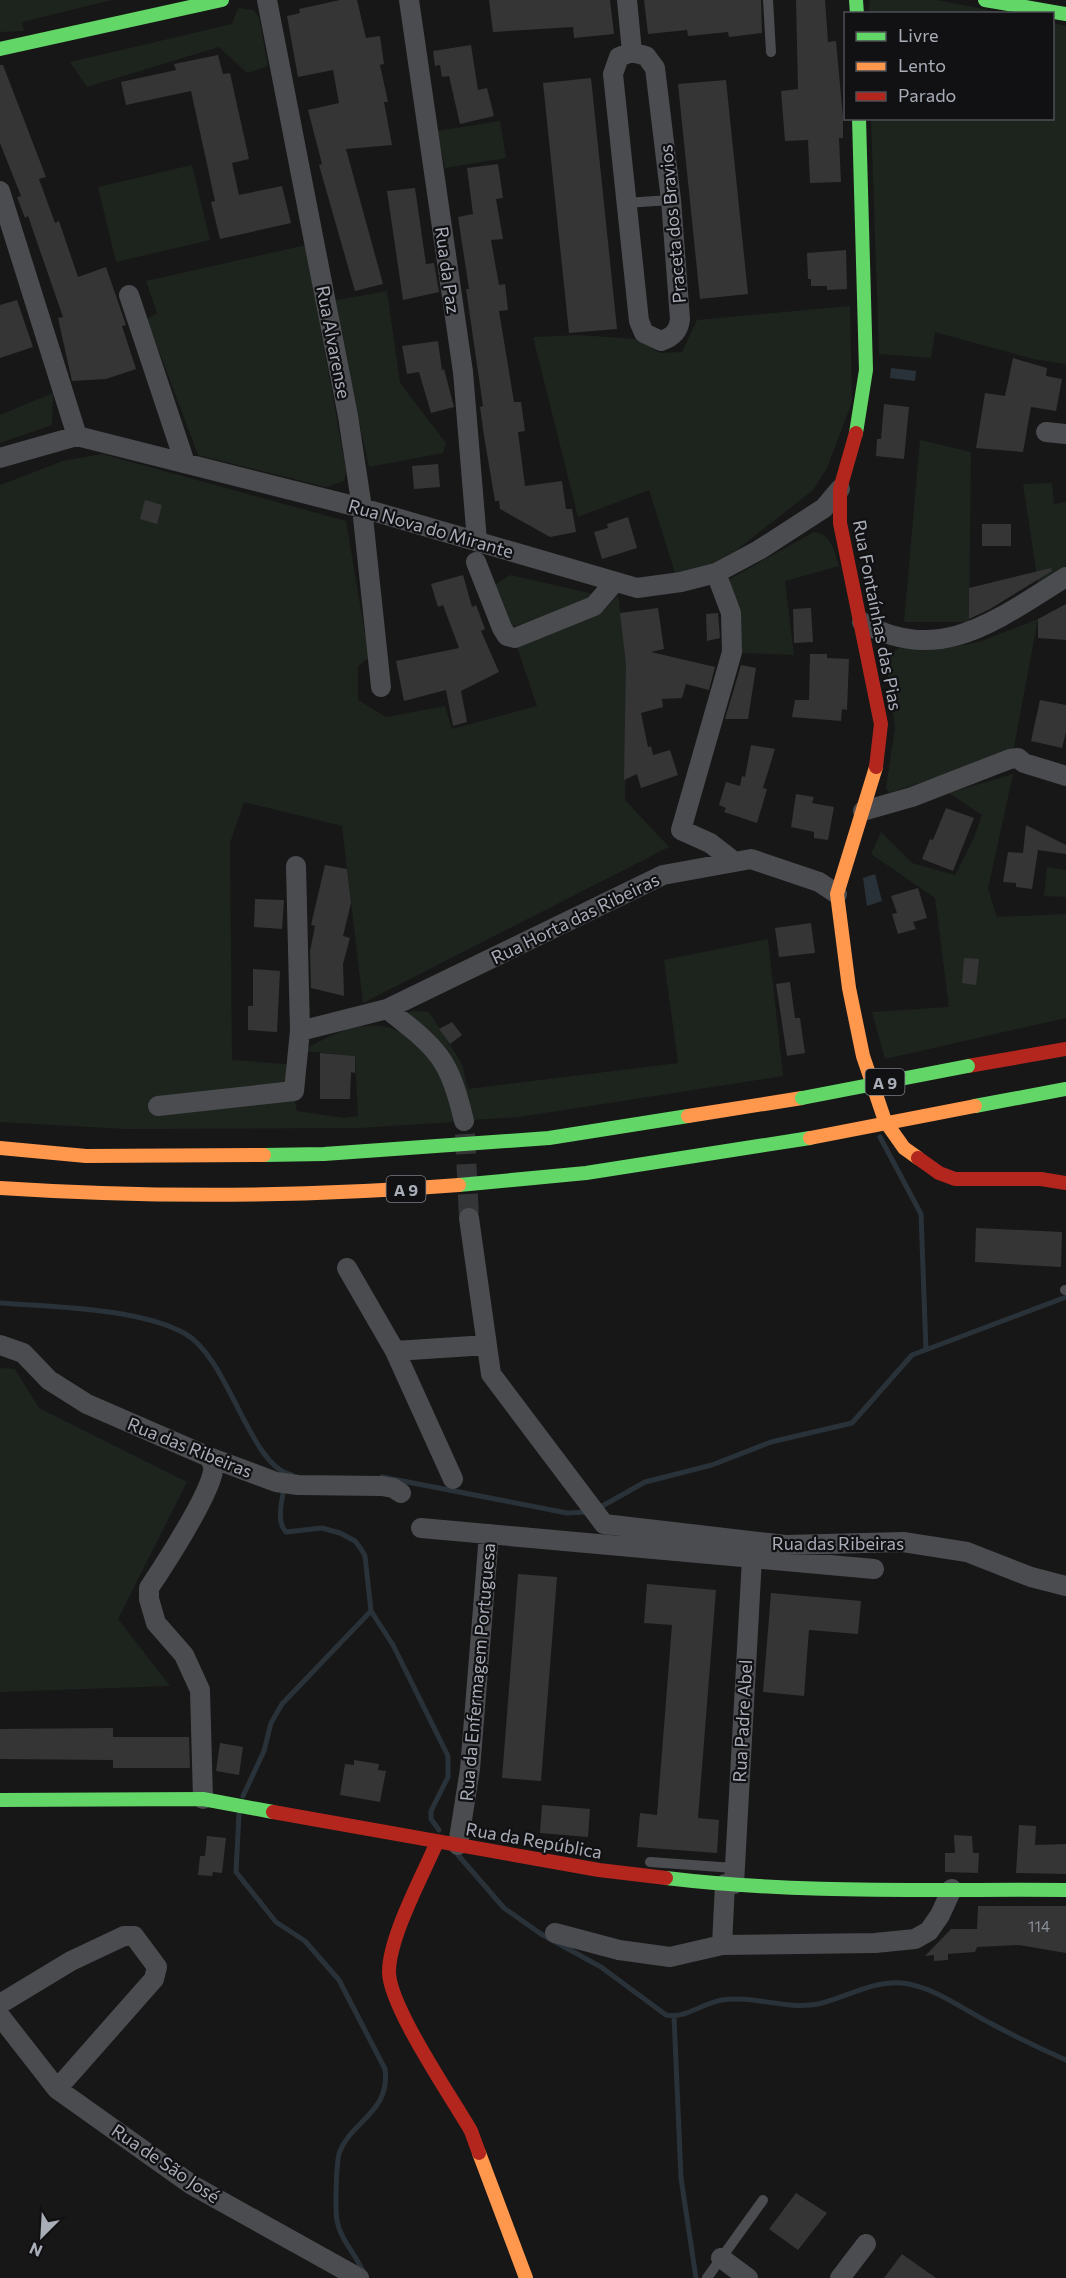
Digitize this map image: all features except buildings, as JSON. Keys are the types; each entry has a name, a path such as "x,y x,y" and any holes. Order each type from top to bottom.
{"main road":[{"path":"0,49 222,0"},
{"path":"998,1 1066,14"},
{"name":"Rua Fontaínhas das Pias","path":"859,120 866,370 860,420 840,489 840,523 881,723 875,771 837,894 849,988 863,1056 885,1121 903,1148 939,1173 954,1179 1041,1179 1066,1183"},
{"name":"A 9","path":"0,1148 86,1156 324,1154 549,1138 802,1098 1066,1049"},
{"name":"A 9","path":"0,1188 80,1195 332,1195 555,1177 810,1138 1066,1089"},
{"name":"Rua da República","path":"0,1800 203,1799 437,1842 464,1836 599,1870 731,1879 952,1889 1066,1890"},
{"path":"437,1842 396,1938 389,1972 396,2004 471,2131 526,2278"}],"street":[{"name":"Rua Alvarense","path":"267,0 348,416 362,508 381,687"},
{"name":"Rua da Paz","path":"410,0 463,372 477,541"},
{"path":"627,0 632,52"},
{"name":"Praceta dos Bravios","path":"632,52 646,56 655,68 671,200 680,319 672,336 661,341 644,333 639,321 625,203 613,74 619,57 632,52"},
{"path":"0,191 77,436"},
{"path":"129,295 185,463"},
{"path":"1046,432 1066,434"},
{"name":"Rua Nova do Mirante","path":"0,458 77,436 362,508 637,588 681,582 716,573 824,508 840,489"},
{"path":"476,562 502,628 507,636 515,638 594,606 614,583"},
{"path":"716,573 731,613 732,652 681,830 710,843 732,861"},
{"path":"862,622 884,635 896,638 917,640 960,637 989,624 1066,577"},
{"path":"863,811 912,797 1010,759 1018,758 1024,763 1066,776"},
{"name":"Rua Horta das Ribeiras","path":"300,1031 387,1009 663,875 751,859 819,882 837,894"},
{"path":"158,1106 294,1091 300,1031 296,866"},
{"path":"387,1009 429,1042 444,1061 456,1089 464,1120"},
{"path":"395,1351 487,1345 469,1218"},
{"path":"347,1268 395,1351 453,1479"},
{"name":"Rua das Ribeiras","path":"0,1345 22,1353 49,1380 87,1404 209,1457 276,1482 298,1485 382,1486 393,1488 401,1493"},
{"name":"Rua das Ribeiras","path":"487,1345 491,1374 604,1524 786,1545 903,1542 967,1552 1031,1577 1066,1586"},
{"path":"203,1799 200,1690 184,1655 156,1623 149,1588 200,1502 214,1469 209,1457"},
{"path":"421,1528 874,1569"},
{"name":"Rua da Enfermagem Portuguesa","path":"464,1836 489,1534"},
{"name":"Rua Padre Abel","path":"722,1945 731,1879 752,1558"},
{"path":"555,1933 619,1950 670,1957 722,1945 874,1943 915,1939 935,1923 952,1889"},
{"path":"0,2004 71,1960 124,1936 134,1936 157,1967 154,1979 57,2089"},
{"name":"Rua de São José","path":"3,2025 57,2089 192,2185 359,2278"},
{"path":"840,2278 866,2244"},
{"path":"721,2258 748,2278"}],"lane":[{"path":"768,0 771,52"},
{"path":"625,203 671,200"},
{"path":"635,1861 731,1879"},
{"path":"707,2278 763,2200"}],"shaded area":[{"path":"0,0 112,0 22,22 24,31 0,32"},
{"path":"870,0 936,0 1000,12 868,12"},
{"path":"238,8 253,10 259,17 268,66 247,73 219,47 87,87 70,62 232,24"},
{"path":"1054,23 1066,26 1066,364 1033,359 935,332 931,358 879,354 871,120 1054,120"},
{"path":"500,121 506,158 445,168 437,131"},
{"path":"192,165 210,240 116,262 98,187"},
{"path":"306,245 346,471 344,481 326,487 198,455 147,319 157,313 146,281"},
{"path":"387,291 400,383 446,443 443,453 369,467 332,301"},
{"path":"850,306 852,402 827,468 813,490 738,549 704,569 675,573 649,490 578,517 533,337 580,335 635,339 660,353 682,352 697,320"},
{"path":"891,368 916,371 915,381 890,378"},
{"path":"53,393 52,425 0,443 0,415"},
{"path":"920,440 971,452 969,622 904,622"},
{"path":"102,454 346,521 369,658 358,666 358,700 386,717 445,706 452,729 537,706 517,647 603,611 618,595 627,665 625,800 669,847 363,1003 342,826 244,802 230,843 232,1060 286,1064 297,1111 344,1118 358,1116 355,1056 304,1051 339,1032 356,1027 389,1028 404,1034 419,1045 434,1061 445,1082 454,1122 359,1128 126,1129 0,1122 0,485 63,461"},
{"path":"1052,483 1054,504 1066,502 1066,566 1038,584 1023,484"},
{"path":"814,532 820,533 829,540 839,566 785,581 794,655 741,653 730,579"},
{"path":"510,575 594,594 594,599 516,626 510,626 494,585"},
{"path":"1038,619 1013,752 889,793 886,788 895,728 886,662 889,655 901,647 953,647 979,642"},
{"path":"1013,774 988,889 997,917 1066,914 1066,1018 885,1059 872,1012 949,1007 935,898 871,854 881,832 912,863 955,875 973,840 982,815 949,793"},
{"path":"1047,867 1066,870 1066,897 1044,896"},
{"path":"875,874 882,901 867,906 863,878"},
{"path":"768,939 783,1076 519,1117 472,1120 449,1052 432,1033 404,1014 413,1011 429,1012 462,1064 468,1089 678,1063 664,960"},
{"path":"0,1368 15,1369 39,1408 187,1482 118,1619 170,1686 0,1692"}],"waterway":[{"path":"880,1137 921,1214 926,1350"},
{"path":"597,1509 645,1482 712,1465 771,1442 852,1423 912,1355 1066,1297"},
{"path":"0,1303 119,1314 143,1318 184,1333 200,1346 214,1364 264,1453 277,1468 292,1475"},
{"path":"382,1477 567,1513 588,1512"},
{"path":"284,1488 280,1517 286,1532 322,1528 340,1533 355,1541 365,1556 371,1611 393,1645 448,1756 448,1777 431,1811 431,1819 439,1830"},
{"path":"243,1796 264,1751 271,1723 282,1704 371,1611"},
{"path":"239,1814 236,1872 276,1922 305,1941 339,1980 385,2069 382,2095 377,2105 346,2141 340,2151 338,2164 337,2220 345,2241 364,2274"},
{"path":"458,1855 504,1908 541,1934 601,1967 666,2015 680,2015 715,2002 733,1999 794,2005 818,2004 880,1984 902,1983 937,1994 1010,2034 1066,2060"},
{"path":"674,2017 681,2178 696,2278"}],"tunnel":[{"path":"465,1134 469,1218"}],"traffic: fast":[{"path":"0,49 222,0"},
{"path":"856,0 857,12"},
{"path":"985,0 1066,14"},
{"path":"856,433 866,370 859,120"},
{"path":"802,1098 968,1066"},
{"path":"975,1106 1066,1089"},
{"path":"264,1155 324,1154 549,1138 688,1116"},
{"path":"459,1185 586,1173 810,1138"},
{"path":"0,1800 203,1799 273,1812"},
{"path":"666,1878 816,1889 1066,1890"}],"traffic: slow":[{"path":"876,767 837,894 849,988 863,1056 885,1121 904,1148 918,1158"},
{"path":"688,1116 802,1098"},
{"path":"810,1138 975,1106"},
{"path":"0,1148 86,1156 264,1155"},
{"path":"0,1188 230,1195 344,1192 459,1185"},
{"path":"479,2153 526,2278"}],"traffic: jam":[{"path":"856,433 840,489 840,523 881,724 876,767"},
{"path":"968,1066 1066,1049"},
{"path":"918,1158 939,1173 955,1179 1041,1179 1066,1183"},
{"path":"273,1812 599,1870 666,1878"},
{"path":"437,1842 400,1924 390,1958 389,1972 399,2007 471,2131 479,2153"}]}
